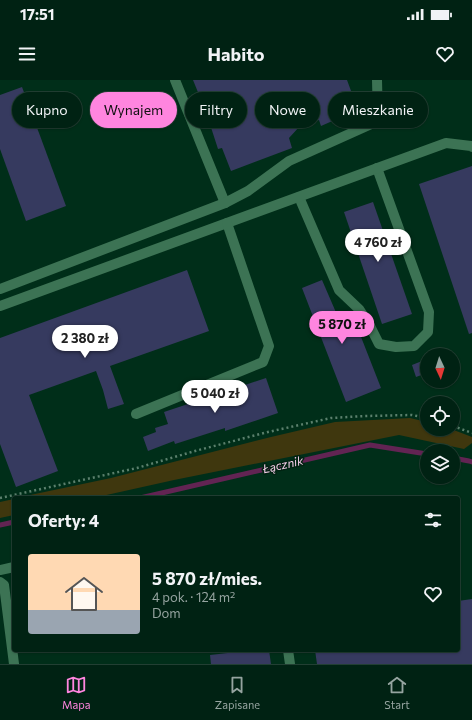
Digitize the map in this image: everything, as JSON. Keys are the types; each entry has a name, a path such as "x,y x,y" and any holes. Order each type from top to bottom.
{"lane":[{"path":"175,80 225,203"},
{"path":"0,289 225,203 248,191 289,161 378,121 377,80"},
{"path":"0,306 446,143 472,147"},
{"path":"299,197 339,290 359,309 379,344 396,347 414,346 428,332 430,312 377,168"},
{"path":"136,414 264,362 269,346 227,223"},
{"path":"0,570 12,567"},
{"path":"0,582 4,585 12,648"},
{"path":"12,652 14,664"},
{"path":"288,652 290,664"}],"path":[{"path":"0,498 137,468 268,432 331,418 412,415 420,417"},
{"path":"460,429 472,433"}],"shaded area":[{"path":"410,418 420,420 420,436 460,436 460,432 472,437 472,443 464,449 460,448 460,444 441,444 399,435 102,496 26,496 111,478 335,422"},
{"path":"12,499 12,515 0,518 0,502"}],"building":[{"path":"193,80 347,80 351,92 328,92 328,123 321,126 320,92 255,92 255,128 298,128 289,138 292,148 231,171 222,148 218,149 211,128 247,128 247,92 198,92"},
{"path":"22,87 24,92 12,92 12,128 37,128 66,206 26,221 0,149 0,95"},
{"path":"472,166 472,333 469,334 419,184"},
{"path":"373,202 412,314 382,324 344,212"},
{"path":"187,270 209,331 110,366 124,404 108,409 96,371 29,395 58,471 16,487 0,444 0,338"},
{"path":"322,280 341,324 354,319 381,388 346,402 302,288"},
{"path":"420,362 420,376 416,377 412,365"},
{"path":"266,378 278,413 225,431 225,428 175,444 174,441 148,451 143,437 156,432 155,428 168,424 164,412"},
{"path":"472,599 472,664 317,664 315,652 460,652 460,601"},
{"path":"236,652 269,652 271,664 211,664 210,655"}],"waterway":[{"name":"Łącznik","path":"149,496 370,445 420,453"},
{"name":"Łącznik","path":"460,459 472,462"},
{"name":"Łącznik","path":"0,525 12,522"}]}
